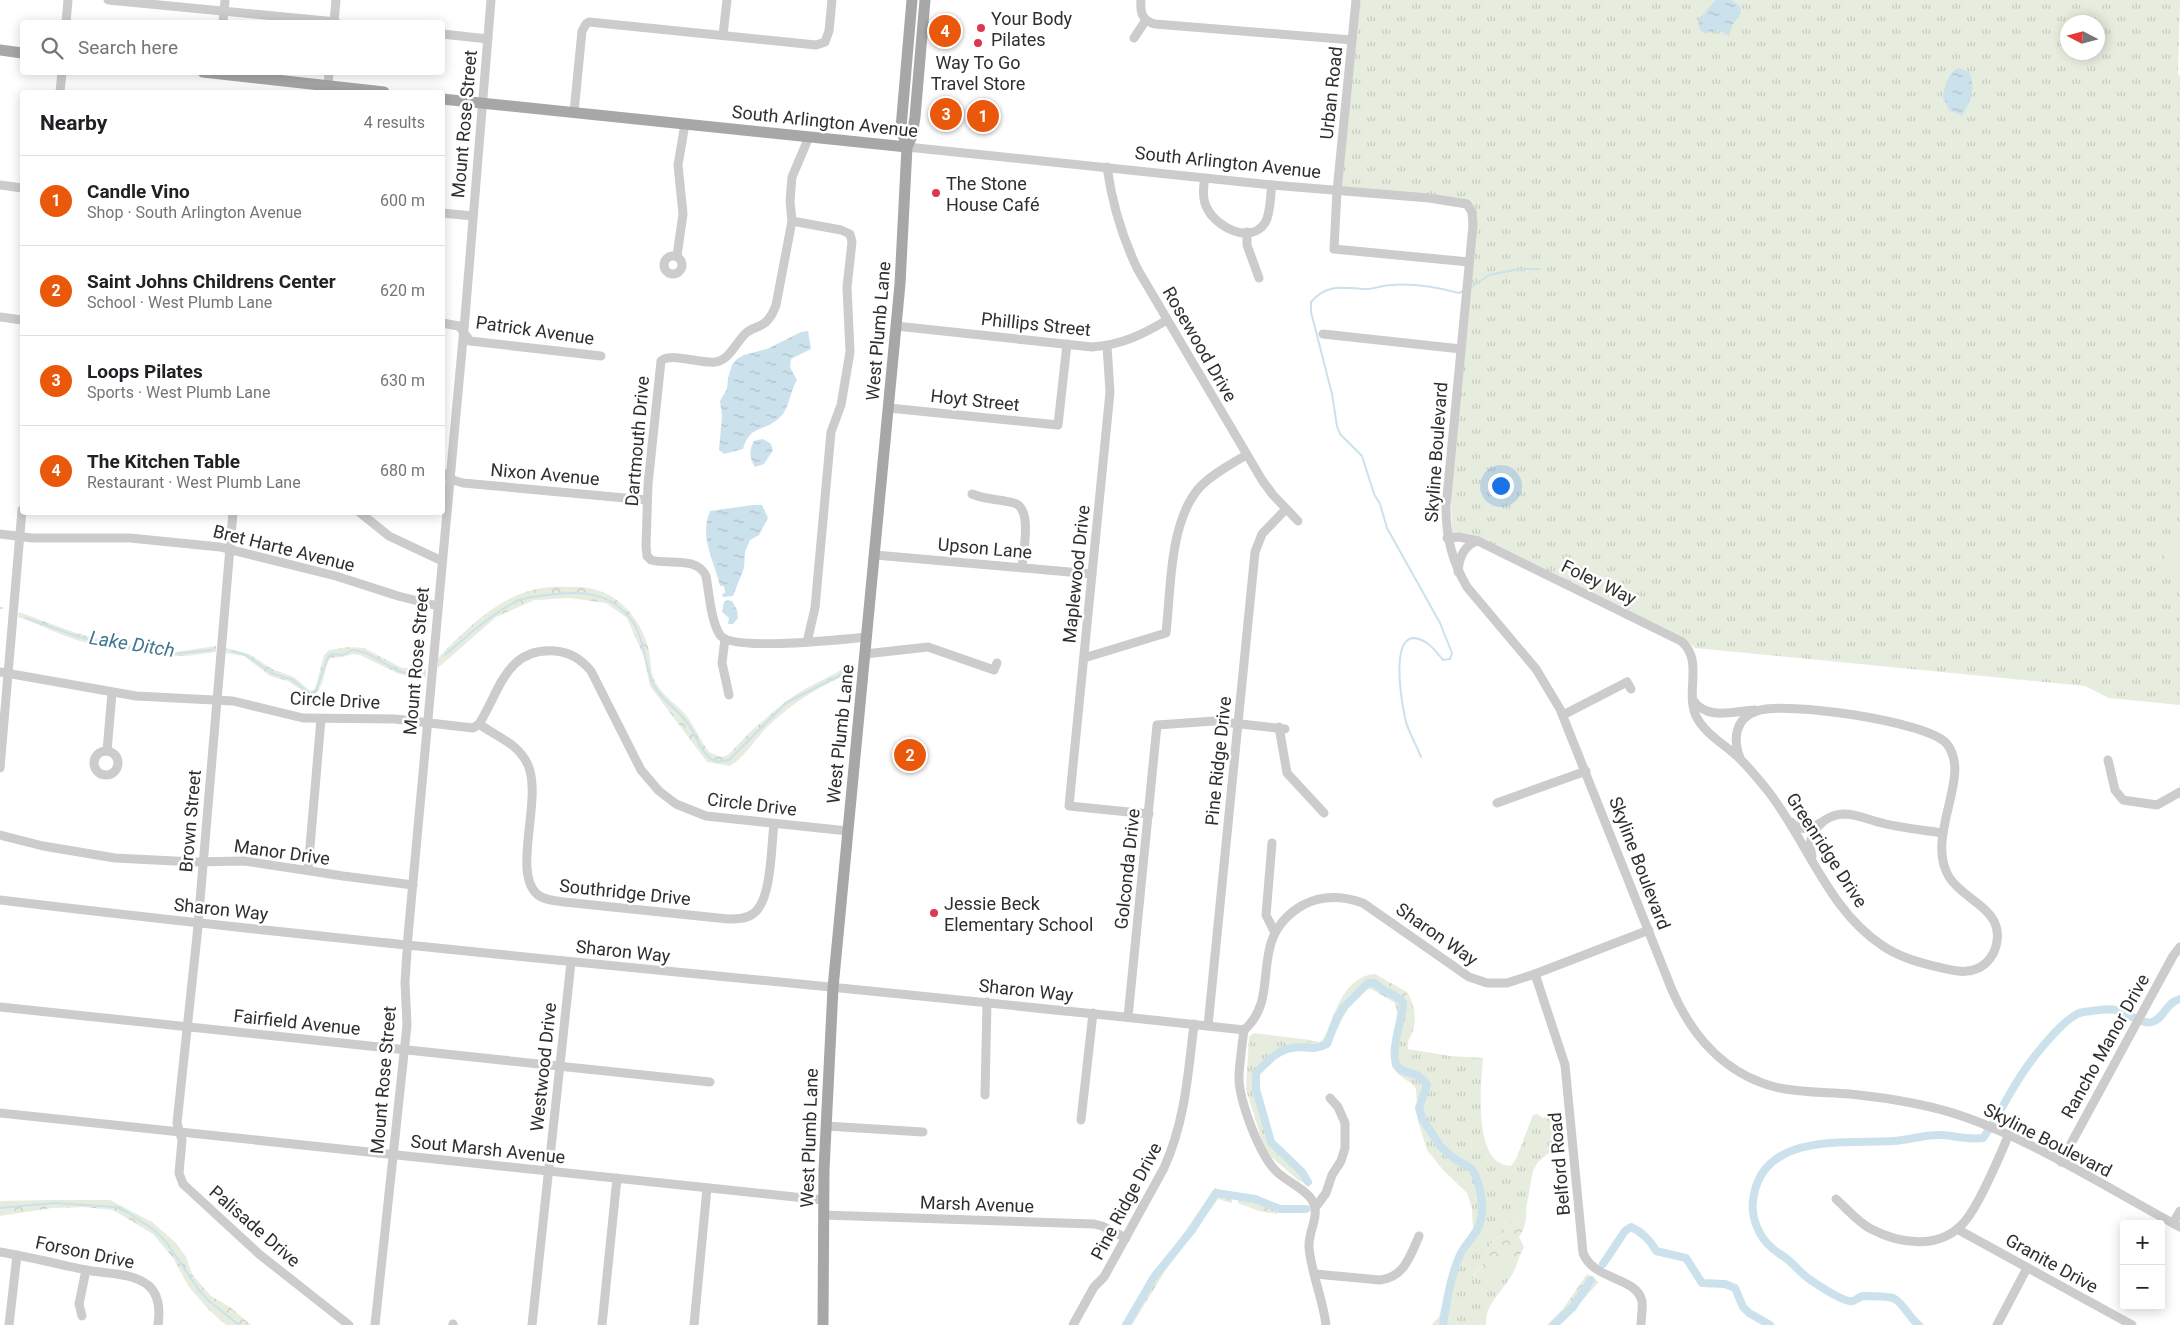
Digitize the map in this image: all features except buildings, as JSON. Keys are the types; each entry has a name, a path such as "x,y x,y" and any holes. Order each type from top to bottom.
{"main road":[{"name":"West Plumb Lane","path":"823,1325 823,1200 832,988 904,244 907,147 901,128 912,0"},
{"name":"West Plumb Lane","path":"907,147 912,136 915,118 925,0"},
{"path":"0,50 20,53"},
{"path":"235,75 365,90"},
{"name":"South Arlington Avenue","path":"445,99 907,147"}],"street":[{"path":"66,20 68,0"},
{"path":"108,0 316,20"},
{"path":"222,20 224,0"},
{"path":"334,20 336,0"},
{"name":"Mount Rose Street","path":"445,496 464,333 491,0"},
{"path":"723,35 727,0"},
{"path":"574,112 582,31 586,24 592,21 816,45 825,42 829,31 832,0"},
{"path":"1141,0 1140,9 1146,20 1155,24 1352,40"},
{"name":"Urban Road","path":"1356,0 1337,191 1334,249 1469,262"},
{"path":"1134,38 1146,20"},
{"path":"445,34 488,39"},
{"path":"60,90 62,75"},
{"path":"328,86 329,75"},
{"path":"677,256 683,214 678,165 685,124"},
{"name":"Dartmouth Drive","path":"725,639 719,633 706,576 702,568 691,564 654,561 648,556 645,539 647,500 661,361 670,358 710,362 719,361 726,356 745,334 768,320 776,305 792,221 790,201 792,177 809,136"},
{"name":"South Arlington Avenue","path":"907,147 1272,185 1459,202 1467,204 1470,208"},
{"name":"Rosewood Drive","path":"1107,167 1116,213 1125,242 1138,270 1246,455 1262,480 1298,521"},
{"path":"1204,178 1204,198 1210,212 1230,230 1247,232 1259,229 1266,220 1272,185"},
{"path":"0,185 20,188"},
{"name":"Skyline Boulevard","path":"1470,208 1473,219 1446,501 1447,538 1458,573 1479,604 1536,669 1563,715 1686,1020 1705,1045 1741,1074 1757,1081 1794,1090 1882,1097 1921,1104 1965,1117 2009,1134 2177,1225"},
{"path":"445,213 473,216"},
{"path":"792,221 841,230 850,234 852,242 847,287 850,352 841,405 831,432 815,608 807,642"},
{"path":"1247,232 1247,245 1259,278"},
{"path":"0,317 20,320"},
{"name":"Phillips Street","path":"896,326 1067,344 1107,346 1134,339 1167,320"},
{"name":"Patrick Avenue","path":"445,323 456,324 470,340 601,356"},
{"path":"1323,334 1461,349"},
{"name":"Hoyt Street","path":"889,408 1058,426 1067,344"},
{"name":"Maplewood Drive","path":"1107,346 1110,392 1069,806 1149,814"},
{"path":"1084,658 1166,633 1176,535 1185,510 1190,500 1207,481 1246,455"},
{"name":"Nixon Avenue","path":"446,475 463,483 647,500"},
{"path":"972,494 991,500 1014,503 1023,509 1026,518 1022,568"},
{"name":"Pine Ridge Drive","path":"1208,1026 1255,552 1262,534 1286,509"},
{"path":"0,768 4,672 22,515"},
{"name":"Brown Street","path":"180,1132 177,1123 198,923 233,515"},
{"path":"363,515 389,536 442,561"},
{"name":"Mount Rose Street","path":"375,1325 407,1017 405,982 407,946 442,561 444,515"},
{"name":"Bret Harte Avenue","path":"0,534 130,538 230,549 354,581 398,596 438,606"},
{"name":"Foley Way","path":"1447,538 1469,538 1478,541 1675,637 1688,646 1693,663"},
{"path":"1458,573 1462,553 1471,543 1478,541"},
{"name":"Upson Lane","path":"875,555 1092,574"},
{"path":"729,695 722,663 725,639 767,644 867,637"},
{"path":"865,654 928,647 994,670 996,663"},
{"name":"Circle Drive","path":"4,672 112,692 158,698 217,700 244,704 284,715 321,719 380,719 473,728 479,724 504,676 514,663 534,652 551,650 567,653 581,660 591,671 641,770 668,799 685,809 706,816 848,832"},
{"name":"Greenridge Drive","path":"1691,690 1698,706 1708,712 1760,709 1808,710 1868,717 1922,729 1941,738 1951,750 1955,764 1941,856 1947,873 1958,889 1991,916 1997,929 1997,944 1991,958 1972,971 1956,972 1927,965 1885,948 1860,928 1848,916 1773,797 1741,760 1702,725 1693,708 1691,690 1693,663"},
{"path":"1563,715 1628,682 1631,689"},
{"path":"107,751 112,692"},
{"path":"1741,760 1736,746 1737,730 1747,716 1760,709"},
{"path":"308,870 321,719"},
{"name":"Golconda Drive","path":"1128,1017 1157,725 1198,720 1238,723"},
{"path":"1238,723 1282,728 1288,773 1324,813"},
{"name":"Southridge Drive","path":"479,724 514,746 527,764 532,775 533,798 527,871 528,881 533,890 543,898 564,902 728,919 747,917 759,908 766,892 774,824"},
{"path":"2108,760 2114,790 2123,800 2157,805 2180,792"},
{"path":"1498,803 1586,771"},
{"path":"1787,819 1793,825 1803,829 1810,828 1835,816 1848,814 1881,823 1943,833"},
{"path":"1815,864 1810,850 1812,836 1820,823"},
{"name":"Manor Drive","path":"0,835 29,843 91,855 136,860 203,862 244,860 413,885"},
{"path":"1272,843 1266,915 1275,932 1267,952 1260,1008 1256,1017 1244,1030 1239,1076 1240,1086 1258,1144 1270,1165 1285,1180 1310,1196 1315,1208 1316,1215 1309,1245 1326,1325"},
{"name":"Sharon Way","path":"1275,932 1287,916 1307,903 1319,899 1342,898 1362,903 1373,909 1469,977 1478,981 1497,984 1507,983 1535,974 1649,930"},
{"name":"Sharon Way","path":"0,900 407,946 987,1002 1244,1030"},
{"name":"Rancho Manor Drive","path":"2061,1162 2173,956 2180,948"},
{"name":"Westwood Drive","path":"532,1325 570,962"},
{"name":"Belford Road","path":"1535,974 1565,1066 1583,1253 1595,1270 1636,1291 1642,1304 1641,1325"},
{"path":"985,1095 987,1089 987,1002"},
{"name":"Fairfield Avenue","path":"0,1007 710,1082"},
{"path":"1081,1120 1093,1013"},
{"name":"Pine Ridge Drive","path":"1072,1325 1094,1287 1104,1277 1164,1168 1178,1132 1186,1094 1194,1024"},
{"path":"1315,1208 1326,1193 1345,1148 1345,1123 1338,1107 1330,1098"},
{"name":"Sout Marsh Avenue","path":"0,1114 823,1200"},
{"path":"826,1126 923,1132"},
{"name":"Palisade Drive","path":"180,1132 182,1140 179,1173 183,1184 259,1254 349,1325"},
{"path":"1836,1199 1871,1229 1900,1240 1916,1243 1931,1242 1957,1229 1966,1220 1974,1208 2009,1134"},
{"path":"602,1325 617,1178"},
{"path":"694,1325 707,1188"},
{"path":"2177,1225 2180,1211"},
{"name":"Marsh Avenue","path":"823,1216 1094,1224 1126,1238"},
{"name":"Granite Drive","path":"1957,1229 2132,1325"},
{"path":"1315,1274 1387,1279 1395,1276 1405,1266 1419,1236"},
{"name":"Forson Drive","path":"0,1252 86,1270 131,1277 149,1285 158,1301 158,1325"},
{"path":"9,1325 17,1255"},
{"path":"1997,1325 2027,1268"},
{"path":"82,1316 79,1304 86,1270"}],"green space":[{"path":"1359,0 2180,0 2178,74 2180,76 2180,705 2109,698 2085,686 1695,648 1680,635 1479,538 1463,533 1452,534 1451,496 1471,205 1463,199 1341,187"},
{"path":"2180,539 2180,581 2175,583 2160,548"},
{"path":"581,587 605,593 625,607 633,616 645,638 654,679 659,688 685,714 709,752 721,757 728,755 751,731 785,702 803,690 855,663 854,672 819,688 797,702 767,727 745,753 730,766 707,762 650,686 644,657 627,618 606,603 569,598 534,600 496,617 438,668 438,658 460,636 485,614 512,597 542,588"},
{"path":"19,612 76,633 103,640 175,652 216,646 216,652 173,656 103,647 72,639 18,617"},
{"path":"349,647 364,648 402,668 426,669 426,677 399,674 360,655 353,654 330,658 321,685 315,694 310,696 288,681 270,676 244,656 226,653 226,648 249,654 272,669 294,677 310,691 314,690 316,686 324,655 329,650"},
{"path":"1375,974 1407,992 1403,1024 1396,1037 1399,1023 1395,1003 1366,988 1349,1007 1330,1043 1313,1051 1308,1044 1310,1040 1319,1042 1324,1037 1345,992 1358,980"},
{"path":"1407,992 1415,1016 1408,1049 1450,1056 1483,1058 1481,1103 1484,1138 1490,1152 1499,1162 1511,1166 1516,1159 1533,1115 1537,1114 1543,1118 1562,1110 1564,1131 1555,1137 1551,1151 1538,1162 1533,1171 1526,1209 1508,1223 1503,1234 1490,1244 1482,1266 1471,1277 1494,1271 1501,1262 1520,1255 1513,1273 1491,1304 1486,1318 1486,1325 1431,1325 1439,1317 1456,1256 1473,1229 1472,1208 1467,1193 1443,1170 1427,1150 1418,1121 1416,1089 1392,1067 1393,1050 1404,1017"},
{"path":"1254,1033 1310,1040 1308,1044 1313,1051 1296,1049 1282,1053 1264,1067 1257,1078 1256,1083 1259,1097 1275,1141 1269,1155 1263,1144 1246,1089 1249,1037"},
{"path":"1275,1141 1305,1170 1311,1185 1299,1181 1269,1155"},
{"path":"1215,1188 1232,1196 1232,1203 1218,1199 1165,1271 1132,1325 1125,1325 1152,1279"},
{"path":"1239,1194 1278,1206 1277,1214 1259,1211 1238,1203"},
{"path":"110,1200 152,1222 176,1243 186,1257 192,1274 211,1296 230,1307 251,1325 226,1325 209,1310 189,1287 173,1258 153,1234 113,1210 84,1207 52,1208 0,1216 0,1201"},
{"path":"1526,1209 1525,1224 1519,1237 1524,1247 1520,1255 1502,1262 1494,1271 1481,1278 1471,1278 1482,1266 1490,1244 1503,1234 1508,1223"},
{"path":"1587,1274 1599,1282 1560,1325 1547,1325 1563,1309"}],"water":[{"path":"1716,0 1732,0 1741,8 1740,15 1732,25 1729,36 1718,30 1704,33 1700,29 1699,19"},
{"path":"1959,68 1969,72 1972,83 1972,94 1962,115 1950,111 1943,98 1952,72"},
{"path":"808,331 811,349 791,359 790,367 797,380 785,411 778,419 749,436 743,449 724,454 719,450 722,416 720,401 727,389 732,365 744,355 767,349 801,332"},
{"path":"763,439 771,444 773,450 764,464 755,467 750,454 751,448 754,441"},
{"path":"762,505 768,518 759,535 750,540 745,552 744,568 733,596 723,597 722,594 725,593 724,586 720,586 707,540 706,530 710,511"},
{"path":"732,601 737,610 738,618 733,624 728,624 729,618 722,612 724,602"}],"waterway":[{"path":"1470,288 1489,275 1519,269 1540,269"},
{"path":"1421,757 1405,718 1400,681 1401,651 1406,642 1414,638 1427,643 1443,660 1450,659 1452,653 1440,623 1387,528 1362,456 1340,434 1311,312 1311,302 1323,292 1336,288 1367,289 1388,285 1417,285 1459,293 1463,291"},
{"name":"Lake Ditch","path":"445,655 487,620 519,600 560,593 584,593 606,599 616,604 625,612 637,629 650,676 656,690 684,719 707,756 717,762 729,760 786,703 848,671"},
{"name":"Lake Ditch","path":"26,618 105,644 173,654 212,650"},
{"name":"Lake Ditch","path":"232,651 246,655 272,673 293,680 310,694 316,690 328,657 332,654 343,655 352,650 370,655 405,673 424,673"},
{"path":"1308,1182 1302,1172 1271,1142 1256,1089 1256,1073 1281,1051 1297,1047 1317,1048 1327,1044 1337,1018 1345,1006 1368,983 1375,983 1403,1002 1395,1045 1395,1061 1401,1070 1419,1076 1427,1085 1419,1108 1422,1118 1441,1147 1455,1159 1472,1169 1480,1190 1482,1214 1478,1228 1461,1253 1453,1273 1443,1325"},
{"path":"1919,1325 1900,1303 1893,1298 1863,1296 1849,1301 1832,1294 1808,1279 1767,1244 1757,1227 1753,1214 1753,1201 1759,1179 1771,1163 1787,1152 1807,1146 1829,1143 1893,1141 1936,1135 1983,1138 2020,1077 2048,1040 2067,1021 2083,1012 2111,1009 2148,1023 2156,1020 2171,1004 2180,999"},
{"path":"1126,1325 1154,1277 1192,1230 1216,1193 1255,1199 1280,1209 1306,1209"},
{"name":"Lake Ditch","path":"0,1208 55,1203 116,1207 127,1212 154,1230 166,1242 199,1290 209,1301 239,1325"},
{"path":"1603,1264 1625,1231 1631,1227 1645,1237 1656,1251 1686,1258 1702,1283 1725,1284 1735,1288 1743,1307 1749,1313 1770,1325"},
{"path":"1554,1325 1573,1307 1591,1280"}],"place":[{"name":"Your Body Pilates","path":"981,28"},
{"name":"The Kitchen Table","path":"945,31"},
{"name":"Way To Go Travel Store","path":"978,43"},
{"name":"Loops Pilates","path":"946,114"},
{"name":"Candle Vino","path":"983,116"},
{"name":"The Stone House Café","path":"936,193"},
{"name":"Saint Johns Childrens Center","path":"910,755"},
{"name":"Jessie Beck Elementary School","path":"934,913"}]}
